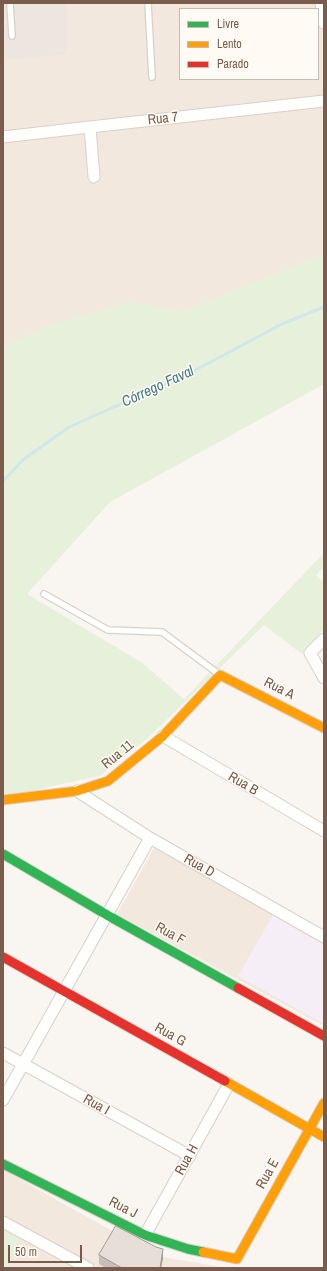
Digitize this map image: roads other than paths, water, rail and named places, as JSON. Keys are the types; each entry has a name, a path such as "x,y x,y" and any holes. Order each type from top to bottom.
{"street":[{"path":"321,3 324,23"},
{"name":"Rua 7","path":"3,138 90,126 324,101"},
{"path":"90,126 94,177"},
{"path":"324,639 310,653 324,678"},
{"name":"Rua A","path":"220,675 324,728"},
{"name":"Rua 11","path":"3,800 77,791 108,781 163,736 220,675"},
{"name":"Rua B","path":"163,736 324,831"},
{"name":"Rua D","path":"77,791 150,838 324,936"},
{"path":"3,1100 150,838"},
{"name":"Rua F","path":"3,854 107,915 324,1036"},
{"name":"Rua G","path":"3,957 324,1137"},
{"name":"Rua I","path":"3,1053 190,1156"},
{"name":"Rua H","path":"145,1235 230,1084"},
{"name":"Rua E","path":"237,1259 324,1103"},
{"name":"Rua J","path":"3,1164 145,1235 188,1249 237,1259"},
{"path":"3,1222 88,1268"}],"lane":[{"path":"10,3 12,36"},
{"path":"148,3 152,77"},
{"path":"44,594 108,630 162,632 220,675"}],"waterway":[{"name":"Córrego Faval","path":"3,481 24,459 69,427 186,375 282,324 324,307"}]}
